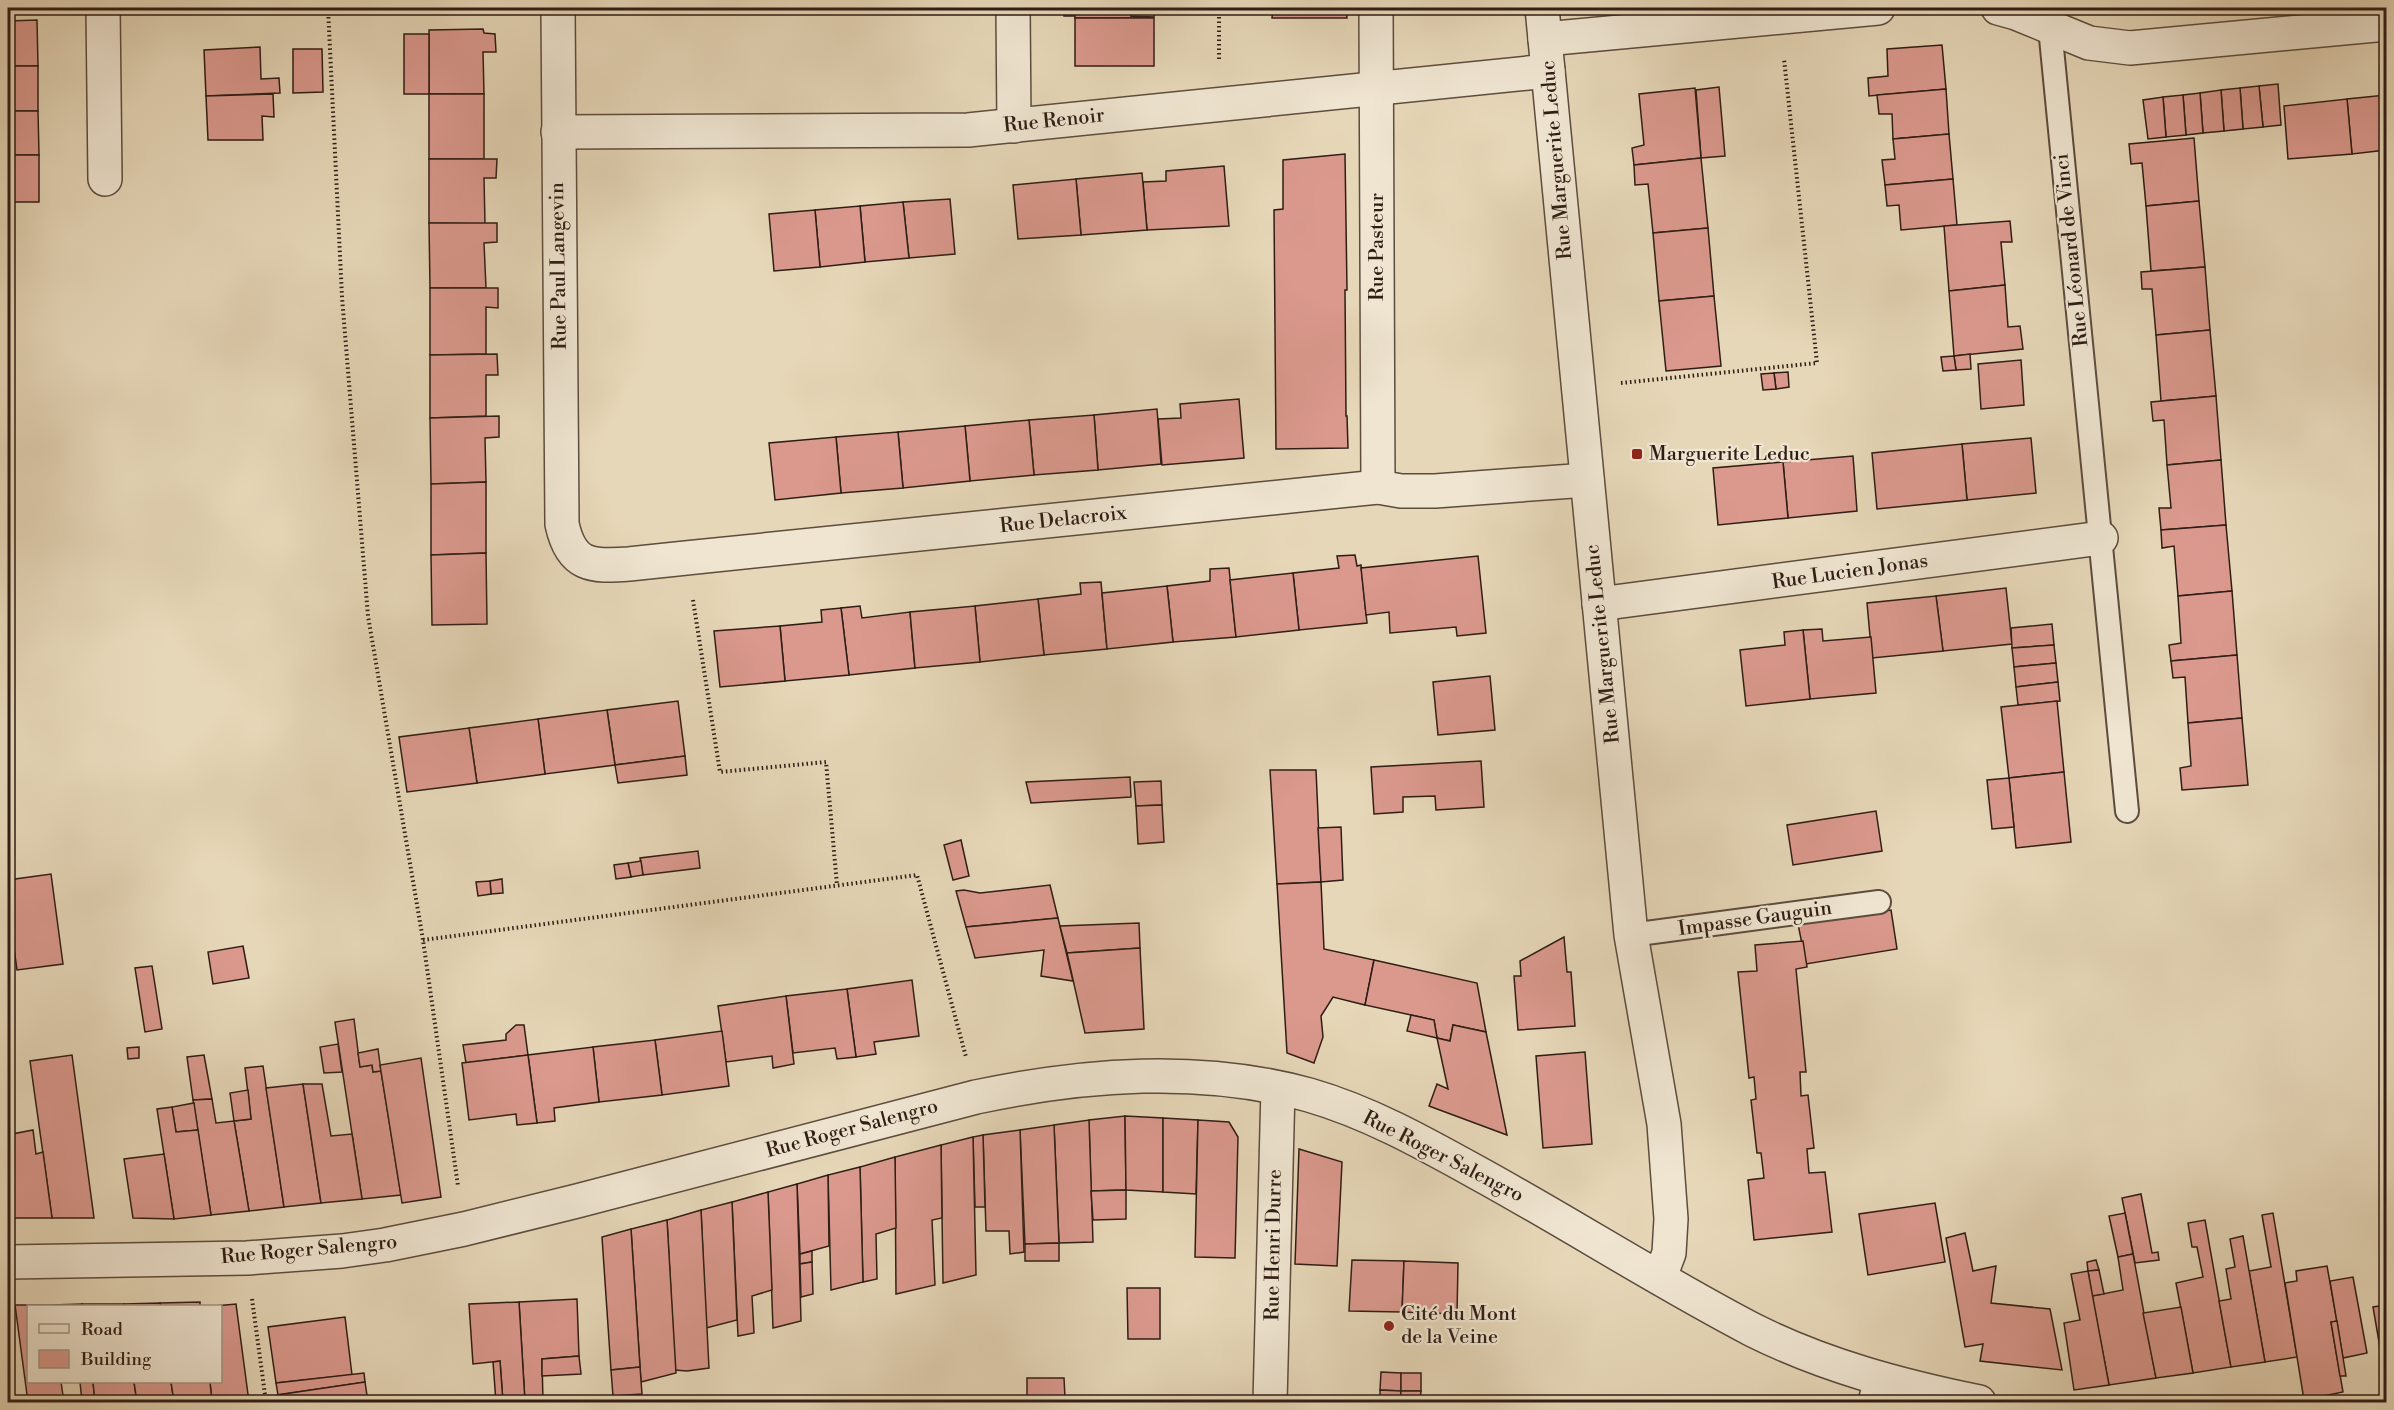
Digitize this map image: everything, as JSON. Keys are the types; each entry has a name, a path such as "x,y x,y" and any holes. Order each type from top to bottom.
{"street":[{"path":"103,8 105,179"},
{"name":"Rue Paul Langevin","path":"558,8 562,524"},
{"path":"1013,8 1014,126"},
{"name":"Rue Pasteur","path":"1376,8 1378,487"},
{"path":"1544,23 1779,17 1878,8"},
{"path":"1998,8 2089,43 2130,48 2386,24"},
{"name":"Rue Marguerite Leduc","path":"1544,23 1630,935 1661,1102 1671,1199 1669,1253 1660,1277"},
{"name":"Rue Renoir","path":"558,132 968,130 1548,71"},
{"name":"Rue Delacroix","path":"562,524 565,536 576,556 593,565 686,558 1378,487 1401,491 1435,491 1587,480"},
{"name":"Rue Lucien Jonas","path":"1599,604 2101,538"},
{"name":"Rue Roger Salengro","path":"8,1262 247,1258 353,1250 464,1229 976,1097 1029,1087 1125,1076 1177,1075 1240,1081 1278,1088 1331,1103 1395,1129 1550,1212 1754,1330 1813,1356 1878,1391 1979,1402"},
{"name":"Rue Henri Durre","path":"1270,1402 1278,1088"}],"lane":[{"name":"Rue Léonard de Vinci","path":"2050,28 2127,811"},
{"name":"Impasse Gauguin","path":"1630,935 1880,902"}],"path":[{"path":"328,8 342,297 368,616 423,940 464,1229"},
{"path":"1219,8 1220,104"},
{"path":"1579,387 1817,363 1779,17"},
{"path":"686,558 720,772 826,762 837,885"},
{"path":"423,940 917,875 976,1097"},
{"path":"247,1258 266,1402"}],"building":[{"path":"1064,8 1131,8 1131,16 1154,18 1075,18 1075,16 1064,16"},
{"path":"1131,8 1154,8 1154,17 1131,16"},
{"path":"1273,8 1346,8 1347,18 1272,18"},
{"path":"1075,18 1154,18 1154,66 1075,66"},
{"path":"37,20 38,66 8,66 8,21"},
{"path":"483,29 484,33 495,34 496,52 483,52 484,94 429,94 429,30"},
{"path":"404,34 429,34 429,94 404,94"},
{"path":"1942,45 1946,89 1869,96 1868,78 1888,76 1887,49"},
{"path":"260,47 261,79 279,78 280,93 206,96 204,50"},
{"path":"293,49 322,49 323,92 293,93"},
{"path":"8,66 38,66 38,111 8,111"},
{"path":"2278,84 2281,125 2263,127 2259,86"},
{"path":"2259,86 2263,127 2243,129 2240,88"},
{"path":"1719,87 1725,156 1701,158 1696,90"},
{"path":"1695,88 1701,158 1634,165 1632,148 1644,145 1639,94"},
{"path":"2240,88 2243,129 2224,131 2221,90"},
{"path":"1946,89 1949,134 1893,139 1892,114 1879,114 1877,95"},
{"path":"2221,90 2224,131 2203,133 2200,93"},
{"path":"2200,93 2203,133 2186,135 2183,95"},
{"path":"273,94 274,117 262,116 263,140 208,140 206,96"},
{"path":"429,94 484,94 484,159 429,159"},
{"path":"2183,95 2186,135 2166,137 2163,97"},
{"path":"2386,95 2386,150 2352,154 2347,99"},
{"path":"2163,97 2166,137 2148,139 2143,100"},
{"path":"2347,99 2352,154 2288,159 2284,106"},
{"path":"8,111 38,111 39,155 8,155"},
{"path":"1949,134 1953,179 1885,185 1882,160 1895,159 1893,139"},
{"path":"2194,138 2199,201 2146,206 2142,163 2131,164 2129,144"},
{"path":"1345,154 1348,448 1276,449 1274,210 1283,209 1283,160"},
{"path":"8,155 39,155 39,202 8,202"},
{"path":"1701,158 1708,228 1653,233 1648,184 1635,185 1634,165"},
{"path":"429,159 497,159 496,178 484,178 485,224 429,223"},
{"path":"1224,166 1229,226 1147,230 1143,182 1166,181 1166,171"},
{"path":"1142,173 1147,230 1081,235 1076,179"},
{"path":"1076,179 1081,235 1018,239 1013,185"},
{"path":"1953,179 1957,225 1901,230 1899,205 1887,206 1885,185"},
{"path":"950,199 955,254 909,258 903,202"},
{"path":"2199,201 2205,267 2151,271 2146,206"},
{"path":"903,202 909,258 865,262 860,206"},
{"path":"860,206 865,262 820,267 815,210"},
{"path":"815,210 820,267 774,271 769,214"},
{"path":"2010,221 2012,242 2001,242 2005,285 1949,291 1944,226"},
{"path":"429,223 497,223 497,242 484,243 486,288 430,288"},
{"path":"1708,228 1714,296 1659,301 1653,233"},
{"path":"2205,267 2210,330 2156,335 2152,289 2142,289 2141,272"},
{"path":"2005,285 2008,327 2020,326 2023,349 1954,356 1949,291"},
{"path":"430,288 498,288 498,308 486,307 486,354 430,355"},
{"path":"1714,296 1721,366 1666,371 1659,301"},
{"path":"2210,330 2216,396 2161,401 2156,335"},
{"path":"497,354 498,375 486,375 486,416 430,418 430,355"},
{"path":"1970,354 1971,369 1956,370 1954,356"},
{"path":"1954,356 1956,370 1943,371 1941,357"},
{"path":"2021,360 2024,405 1981,409 1978,364"},
{"path":"1788,372 1789,387 1776,389 1774,373"},
{"path":"1774,373 1776,389 1763,390 1761,374"},
{"path":"2216,396 2221,460 2167,465 2164,420 2153,421 2151,402"},
{"path":"1239,399 1244,458 1162,465 1158,419 1181,418 1180,404"},
{"path":"1157,409 1161,464 1098,470 1094,415"},
{"path":"1094,415 1098,470 1034,475 1029,420"},
{"path":"499,416 499,437 485,438 486,482 431,484 430,418"},
{"path":"1029,420 1034,475 970,481 965,426"},
{"path":"965,426 970,481 903,488 898,432"},
{"path":"898,432 903,488 841,493 836,437"},
{"path":"836,437 841,493 775,500 769,443"},
{"path":"2031,438 2036,493 1967,500 1962,444"},
{"path":"1962,444 1967,500 1877,509 1872,453"},
{"path":"1853,456 1857,511 1788,518 1783,462"},
{"path":"2221,460 2226,525 2161,530 2159,508 2171,508 2167,465"},
{"path":"1783,462 1788,518 1718,525 1713,468"},
{"path":"486,482 486,553 431,555 431,484"},
{"path":"2226,525 2232,591 2178,596 2174,546 2162,548 2161,530"},
{"path":"486,553 487,624 432,625 431,555"},
{"path":"1355,555 1357,566 1361,565 1367,623 1299,630 1293,573 1339,568 1337,556"},
{"path":"1478,556 1486,633 1457,636 1456,627 1390,633 1389,612 1366,615 1361,568"},
{"path":"1229,568 1236,637 1173,642 1167,586 1210,581 1210,569"},
{"path":"1293,573 1299,630 1236,637 1230,580"},
{"path":"1101,582 1107,649 1044,655 1038,599 1081,594 1080,583"},
{"path":"1167,586 1173,642 1107,649 1102,593"},
{"path":"2006,588 2012,644 1943,651 1936,596"},
{"path":"2232,591 2237,655 2171,661 2169,645 2181,643 2178,596"},
{"path":"1936,596 1943,651 1872,658 1867,603"},
{"path":"1038,599 1044,655 980,662 975,606"},
{"path":"860,606 862,618 910,612 915,668 849,675 841,608"},
{"path":"975,606 980,662 915,668 910,612"},
{"path":"841,608 849,675 785,681 780,626 822,622 821,610"},
{"path":"2052,624 2054,645 2012,648 2011,628"},
{"path":"780,626 785,681 720,687 714,631"},
{"path":"1822,629 1823,641 1871,637 1876,693 1810,699 1803,630"},
{"path":"1803,630 1810,699 1746,706 1740,650 1785,645 1784,632"},
{"path":"2054,645 2056,663 2014,667 2012,648"},
{"path":"2237,655 2242,718 2188,723 2185,677 2173,678 2171,661"},
{"path":"2056,663 2058,682 2016,687 2014,667"},
{"path":"1490,676 1495,730 1438,735 1433,682"},
{"path":"2058,682 2060,701 2018,705 2016,687"},
{"path":"678,701 685,756 615,765 607,710"},
{"path":"2057,701 2064,772 2009,778 2001,707"},
{"path":"607,710 615,765 545,774 538,719"},
{"path":"2242,718 2248,785 2182,790 2180,768 2191,766 2188,723"},
{"path":"538,719 545,774 477,783 469,728"},
{"path":"469,728 477,783 407,792 399,737"},
{"path":"685,756 687,775 618,783 615,765"},
{"path":"1481,761 1484,807 1436,810 1435,796 1403,797 1403,812 1374,814 1371,767"},
{"path":"1270,770 1316,770 1321,882 1277,884"},
{"path":"2064,772 2071,842 2016,848 2009,778"},
{"path":"1130,777 1131,797 1031,803 1026,782"},
{"path":"2009,778 2014,827 1992,829 1987,780"},
{"path":"1161,781 1162,805 1136,806 1134,782"},
{"path":"1162,805 1164,842 1138,844 1136,806"},
{"path":"1876,811 1882,851 1793,865 1787,825"},
{"path":"1341,827 1343,880 1321,882 1318,828"},
{"path":"961,840 969,876 953,880 944,845"},
{"path":"698,851 700,868 643,875 640,858"},
{"path":"641,861 643,875 631,877 628,863"},
{"path":"628,863 631,877 616,879 614,865"},
{"path":"51,874 63,964 17,970 8,903 8,880"},
{"path":"502,879 503,893 491,894 490,881"},
{"path":"490,881 491,894 478,896 476,882"},
{"path":"1321,882 1324,949 1374,960 1365,1005 1333,997 1321,1016 1323,1037 1314,1063 1287,1053 1277,884"},
{"path":"1050,885 1058,918 966,927 956,891 980,893"},
{"path":"1891,910 1897,949 1806,964 1798,924"},
{"path":"1058,918 1073,981 1041,976 1044,950 975,958 966,927"},
{"path":"1139,923 1140,948 1067,953 1060,926"},
{"path":"1564,937 1567,972 1571,972 1575,1026 1518,1030 1514,976 1521,976 1520,961"},
{"path":"1803,941 1807,967 1796,969 1806,1072 1800,1072 1801,1096 1808,1095 1814,1148 1807,1149 1809,1173 1825,1172 1832,1232 1754,1240 1748,1180 1764,1178 1761,1153 1757,1153 1751,1100 1756,1099 1754,1077 1749,1078 1738,972 1757,971 1755,945"},
{"path":"243,946 249,978 213,984 208,952"},
{"path":"1140,948 1144,1029 1085,1033 1067,953"},
{"path":"1374,960 1477,983 1486,1032 1453,1025 1450,1041 1437,1038 1434,1020 1365,1005"},
{"path":"152,966 162,1029 145,1032 135,968"},
{"path":"912,980 919,1036 874,1042 876,1054 856,1057 847,989"},
{"path":"847,989 856,1057 837,1059 835,1048 793,1053 786,996"},
{"path":"786,996 794,1064 773,1068 772,1056 726,1062 718,1006"},
{"path":"1411,1015 1434,1020 1437,1038 1407,1031"},
{"path":"354,1019 360,1067 372,1065 373,1072 381,1071 401,1195 362,1199 335,1022"},
{"path":"516,1025 524,1025 528,1055 466,1063 463,1045 506,1040 506,1034"},
{"path":"1453,1025 1486,1032 1507,1135 1429,1106 1437,1084 1448,1089 1437,1038 1450,1041"},
{"path":"722,1031 729,1086 662,1095 655,1040"},
{"path":"655,1040 662,1095 599,1102 593,1047"},
{"path":"338,1044 342,1072 324,1073 320,1047"},
{"path":"139,1047 139,1058 128,1059 127,1048"},
{"path":"593,1047 599,1102 554,1108 555,1121 537,1123 528,1055"},
{"path":"378,1049 381,1071 373,1072 372,1065 360,1067 358,1053"},
{"path":"1585,1052 1592,1144 1543,1148 1536,1056"},
{"path":"72,1055 94,1218 52,1218 30,1061"},
{"path":"204,1055 212,1099 193,1100 187,1057"},
{"path":"528,1055 537,1123 517,1125 516,1114 469,1120 462,1063"},
{"path":"421,1058 441,1197 402,1203 380,1065"},
{"path":"263,1066 284,1207 249,1211 234,1121 251,1119 245,1068"},
{"path":"303,1084 321,1203 284,1207 266,1088"},
{"path":"303,1084 322,1084 331,1136 352,1134 362,1199 321,1203"},
{"path":"248,1090 251,1119 234,1121 230,1093"},
{"path":"8,1099 12,1134 33,1130 36,1154 43,1152 52,1218 10,1218"},
{"path":"212,1099 216,1123 234,1121 249,1211 211,1215 193,1100"},
{"path":"194,1103 198,1130 176,1132 172,1107"},
{"path":"172,1107 176,1132 198,1130 211,1215 174,1219 157,1109"},
{"path":"1125,1116 1126,1190 1091,1191 1089,1120"},
{"path":"1125,1116 1163,1118 1163,1192 1126,1190"},
{"path":"1163,1118 1198,1120 1196,1194 1163,1192"},
{"path":"1089,1120 1093,1242 1059,1243 1054,1125"},
{"path":"1198,1120 1229,1122 1238,1137 1235,1258 1195,1257"},
{"path":"1054,1125 1059,1243 1025,1244 1020,1130"},
{"path":"1020,1130 1024,1252 1010,1254 1009,1231 986,1231 983,1135"},
{"path":"983,1135 985,1207 975,1207 973,1137"},
{"path":"973,1137 976,1275 943,1283 941,1145"},
{"path":"941,1145 942,1218 932,1220 935,1285 896,1294 895,1157"},
{"path":"1299,1149 1342,1162 1337,1266 1295,1264"},
{"path":"164,1154 174,1219 133,1218 124,1159"},
{"path":"895,1157 896,1228 876,1234 877,1279 863,1282 860,1167"},
{"path":"860,1167 863,1282 831,1290 828,1175"},
{"path":"828,1175 829,1246 800,1254 797,1184"},
{"path":"797,1184 801,1321 773,1328 768,1192"},
{"path":"1126,1190 1126,1219 1093,1220 1091,1191"},
{"path":"768,1192 772,1290 752,1296 754,1333 738,1336 732,1202"},
{"path":"2141,1194 2152,1253 2158,1252 2159,1260 2135,1263 2122,1198"},
{"path":"732,1202 737,1320 706,1328 701,1210"},
{"path":"1935,1203 1945,1262 1868,1275 1859,1214"},
{"path":"701,1210 709,1368 675,1370 667,1220"},
{"path":"2125,1213 2133,1254 2118,1257 2109,1216"},
{"path":"2273,1213 2297,1357 2265,1362 2249,1271 2271,1267 2262,1215"},
{"path":"667,1220 676,1373 641,1382 631,1229"},
{"path":"2205,1220 2231,1367 2193,1373 2176,1283 2203,1277 2197,1247 2192,1247 2188,1223"},
{"path":"631,1229 640,1367 611,1370 602,1237"},
{"path":"1965,1233 1973,1271 1996,1266 1991,1303 2050,1309 2062,1370 1980,1361 1983,1344 1965,1347 1946,1238"},
{"path":"2243,1236 2265,1362 2231,1367 2219,1301 2231,1299 2226,1269 2235,1267 2230,1239"},
{"path":"1059,1243 1059,1261 1025,1261 1025,1244"},
{"path":"812,1251 812,1262 800,1264 800,1254"},
{"path":"2133,1254 2156,1378 2109,1385 2092,1296 2123,1290 2118,1257"},
{"path":"1352,1260 1404,1261 1402,1312 1349,1311"},
{"path":"2096,1260 2099,1270 2088,1271 2087,1262"},
{"path":"1404,1261 1458,1263 1457,1314 1402,1312"},
{"path":"812,1262 813,1294 801,1297 800,1264"},
{"path":"2327,1266 2337,1321 2331,1322 2343,1392 2304,1400 2285,1283 2297,1281 2296,1271"},
{"path":"2099,1270 2104,1294 2092,1296 2088,1271"},
{"path":"2088,1271 2109,1385 2074,1390 2064,1323 2080,1320 2071,1274"},
{"path":"2353,1277 2367,1353 2343,1358 2330,1281"},
{"path":"1127,1288 1160,1288 1160,1339 1128,1339"},
{"path":"577,1299 579,1356 542,1359 543,1402 525,1402 519,1302"},
{"path":"200,1302 200,1305 161,1305 160,1303"},
{"path":"519,1302 525,1402 503,1402 500,1361 473,1364 469,1304"},
{"path":"160,1303 161,1305 124,1305"},
{"path":"82,1304 124,1304 124,1305"},
{"path":"236,1304 249,1402 212,1402 210,1383 222,1383 222,1305"},
{"path":"15,1305 27,1305 27,1383 61,1383 64,1402 28,1402"},
{"path":"2386,1305 2386,1383 2373,1307"},
{"path":"2181,1307 2193,1373 2156,1378 2143,1313"},
{"path":"345,1317 352,1375 276,1383 268,1327"},
{"path":"2337,1321 2346,1376 2340,1376 2331,1322"},
{"path":"579,1356 581,1374 542,1376 542,1359"},
{"path":"500,1361 503,1402 496,1402 493,1362"},
{"path":"640,1367 642,1394 613,1396 611,1370"},
{"path":"1381,1372 1401,1373 1401,1391 1380,1390"},
{"path":"364,1373 365,1382 278,1395 276,1383"},
{"path":"1401,1373 1421,1373 1421,1391 1401,1391"},
{"path":"1027,1378 1064,1378 1065,1398 1027,1398"},
{"path":"365,1382 368,1402 278,1402 277,1395"},
{"path":"80,1383 93,1383 95,1402 82,1402"},
{"path":"93,1383 134,1383 137,1402 95,1402"},
{"path":"134,1383 171,1383 174,1402 137,1402"},
{"path":"171,1383 210,1383 212,1402 174,1402"},
{"path":"1380,1390 1401,1391 1400,1402 1380,1402"},
{"path":"1401,1391 1421,1391 1420,1402 1400,1402"},
{"path":"482,1396 483,1402 452,1402 452,1397"}],"place":[{"name":"Marguerite Leduc","path":"1637,454"},
{"name":"Cité du Mont de la Veine","path":"1389,1326"}]}
